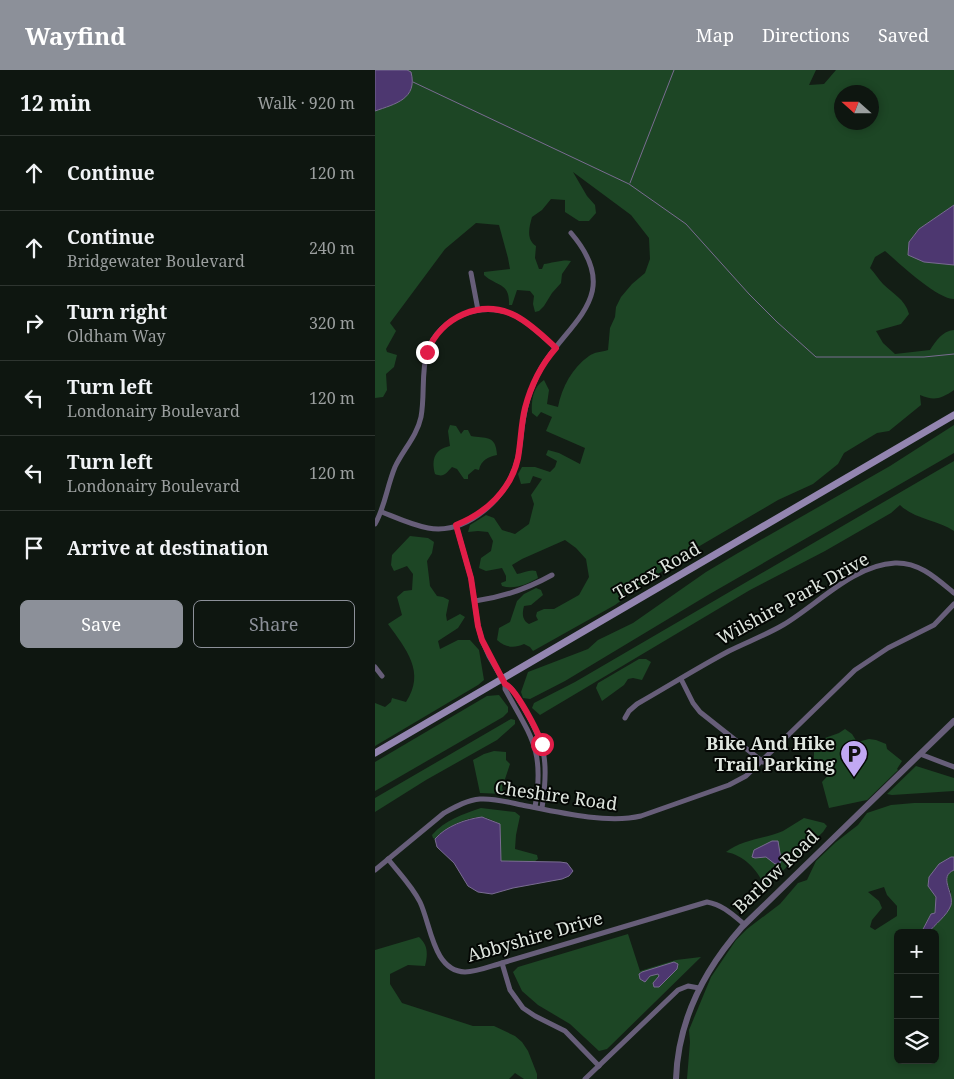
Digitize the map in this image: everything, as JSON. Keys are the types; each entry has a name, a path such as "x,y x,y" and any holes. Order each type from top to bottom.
{"main road":[{"name":"Terex Road","path":"375,753 503,681 954,415"}],"street":[{"path":"381,512 415,525 429,528 456,525 473,518 500,495 511,478 517,460 528,399 539,372 587,307 592,290 591,264 583,248 571,233"},
{"path":"471,273 478,310"},
{"path":"375,524 381,512 395,468 414,436 421,417 427,352 442,328 462,314 478,310 498,310 516,316 556,348"},
{"path":"456,525 467,561 482,640 503,681 505,689 528,729 538,757 538,788 535,807"},
{"name":"Wilshire Park Drive","path":"625,718 637,704 728,652 785,624 837,587 873,568 894,563 917,567 931,574 954,593"},
{"path":"475,601 499,598 518,592 552,575"},
{"name":"Cheshire Road","path":"375,870 444,813 470,801 480,799 499,800 603,818 630,818 729,785 747,776 763,762 855,670 888,648 934,625 954,604"},
{"path":"375,667 382,676"},
{"path":"681,679 693,703 700,712 763,762"},
{"path":"503,681 509,686 534,726 542,744 546,778 542,808"},
{"name":"Barlow Road","path":"676,1079 681,1037 687,1015 699,988 716,959 744,924 954,721"},
{"path":"528,729 534,726"},
{"path":"921,754 954,767"},
{"path":"538,757 544,756"},
{"name":"Abbyshire Drive","path":"387,859 415,892 439,955 454,970 463,972 502,963 707,902 726,908 744,924"},
{"path":"502,963 510,990 523,1008 565,1031 599,1066"},
{"path":"585,1079 677,990 688,986 699,988"}],"green space":[{"path":"375,70 816,70 809,85 824,84 836,70 954,70 954,205 919,229 909,242 908,254 924,262 954,265 954,299 928,287 885,251 875,257 870,268 883,284 905,304 909,314 901,324 876,331 883,343 895,354 930,350 943,334 954,330 954,390 937,398 920,395 921,405 889,431 877,433 844,453 838,464 813,484 778,500 686,554 615,605 533,651 524,644 513,647 503,644 497,640 499,628 510,622 517,601 524,594 536,588 541,590 543,595 531,605 524,606 523,616 529,624 538,620 537,612 544,609 554,609 579,595 589,577 586,559 565,540 512,565 517,574 536,571 538,578 516,587 502,586 501,583 506,581 506,576 502,568 486,571 479,568 481,558 491,551 493,541 488,532 468,532 470,525 486,515 494,518 502,530 515,534 529,524 534,504 531,495 542,479 533,476 530,483 521,484 518,474 522,467 535,467 550,472 555,467 557,461 546,455 548,450 559,453 580,464 585,448 546,431 552,417 541,412 537,417 532,413 532,399 537,386 544,380 549,390 547,404 558,407 565,385 578,366 591,355 608,350 610,328 615,317 616,307 621,297 632,284 645,273 650,259 649,238 631,215 573,172 587,196 595,205 596,213 589,221 579,221 565,212 565,200 551,199 542,210 532,217 529,229 530,237 536,246 535,258 539,269 542,269 544,264 571,261 562,274 561,283 544,306 535,312 534,296 530,291 517,290 512,305 509,305 509,298 505,289 484,275 484,272 510,269 499,225 476,223 445,249 390,323 396,331 386,349 387,352 397,355 394,367 386,374 387,390 383,397 375,398"},
{"path":"450,425 456,426 461,434 464,430 468,430 471,436 489,439 496,448 497,455 485,460 479,470 475,469 468,475 468,479 464,479 457,469 452,467 443,475 435,474 435,456 445,447 450,446 448,431"},
{"path":"954,425 954,453 708,595 565,681 530,699 523,698 521,692 528,672 588,649 598,640 633,623 706,572 890,466"},
{"path":"954,461 954,531 912,513 900,505 891,513 825,551 750,590 540,715 532,708 534,703 575,682"},
{"path":"410,536 428,538 434,542 432,553 427,561 430,586 437,596 449,600 446,615 447,621 460,614 465,617 458,628 438,641 440,649 458,640 470,640 479,650 484,680 375,746 375,703 385,707 391,702 392,698 406,702 412,691 414,681 414,671 407,652 388,624 402,615 397,597 404,591 412,590 413,574 407,566 394,571 391,565 392,555"},
{"path":"639,659 646,659 651,662 642,680 628,679 624,685 602,701 596,688 598,683"},
{"path":"499,695 508,707 508,712 503,717 375,791 375,762 487,696"},
{"path":"511,719 515,720 515,724 497,740 426,780 375,812 375,798"},
{"path":"845,729 852,734 857,742 869,739 886,744 887,749 902,761 898,770 867,800 829,808 822,782 833,770 814,768 814,748 825,738"},
{"path":"494,751 506,752 506,760 510,764 502,788 504,794 480,793 473,760"},
{"path":"916,766 954,778 954,791 887,794"},
{"path":"954,803 954,857 951,857 928,886 936,897 935,913 931,914 923,929 894,929 894,1064 939,1064 939,929 932,929 944,915 951,892 947,877 954,870 954,1079 687,1079 689,1030 711,977 736,940 747,929 780,904 798,883 807,880 816,861 858,825 867,813 891,805","holes":["884,887 887,895 897,906 897,916 875,930 870,927 872,920 882,908 879,901 868,892"]},
{"path":"481,808 515,812 520,816 515,849 537,855 538,859 534,862 501,861 498,823 483,817 471,818 457,823 435,839 433,838 432,835 448,821"},
{"path":"804,818 824,823 827,826 765,888 755,870 745,860 726,852 739,844 783,831"},
{"path":"628,934 640,971 676,960 701,957 607,1049 599,1051 570,1024 538,1005 522,991 513,972 518,967"},
{"path":"419,937 424,943 426,950 425,966 408,965 390,974 390,984 402,1003 473,1026 494,1026 515,1036 528,1051 537,1074 537,1079 524,1079 515,1073 509,1079 375,1079 375,950"}],"shaded area":[{"path":"375,70 407,70 411,72 412,81 408,94 403,99 375,111"},
{"path":"954,205 954,265 924,262 908,255 909,242 919,229"},
{"path":"482,817 500,824 501,861 560,862 567,863 573,871 569,876 562,879 492,894 478,892 468,886 454,863 437,847 435,839 445,830 457,824 469,819"},
{"path":"772,841 778,841 780,863 775,864 766,857 752,857 754,850"},
{"path":"954,857 954,870 947,877 951,905 932,929 923,929 931,914 935,913 936,897 928,886 929,877 939,864"},
{"path":"674,962 678,964 677,969 659,987 654,987 653,983 659,976 658,974 650,976 645,982 640,979 639,974 642,972"}],"waterway":[{"path":"630,183 674,70"},
{"path":"413,82 629,184 686,224 749,294 816,357 924,357 954,354"}],"place":[{"name":"Bike And Hike Trail Parking","path":"854,778"}],"route":[{"path":"427,352 438,333 452,320 468,312 485,309 498,310 516,316 556,348 547,358 534,381 524,416 515,469 511,478 500,495 487,508 473,518 456,525 471,578 482,640 495,667 505,684 515,694 542,744"}]}
